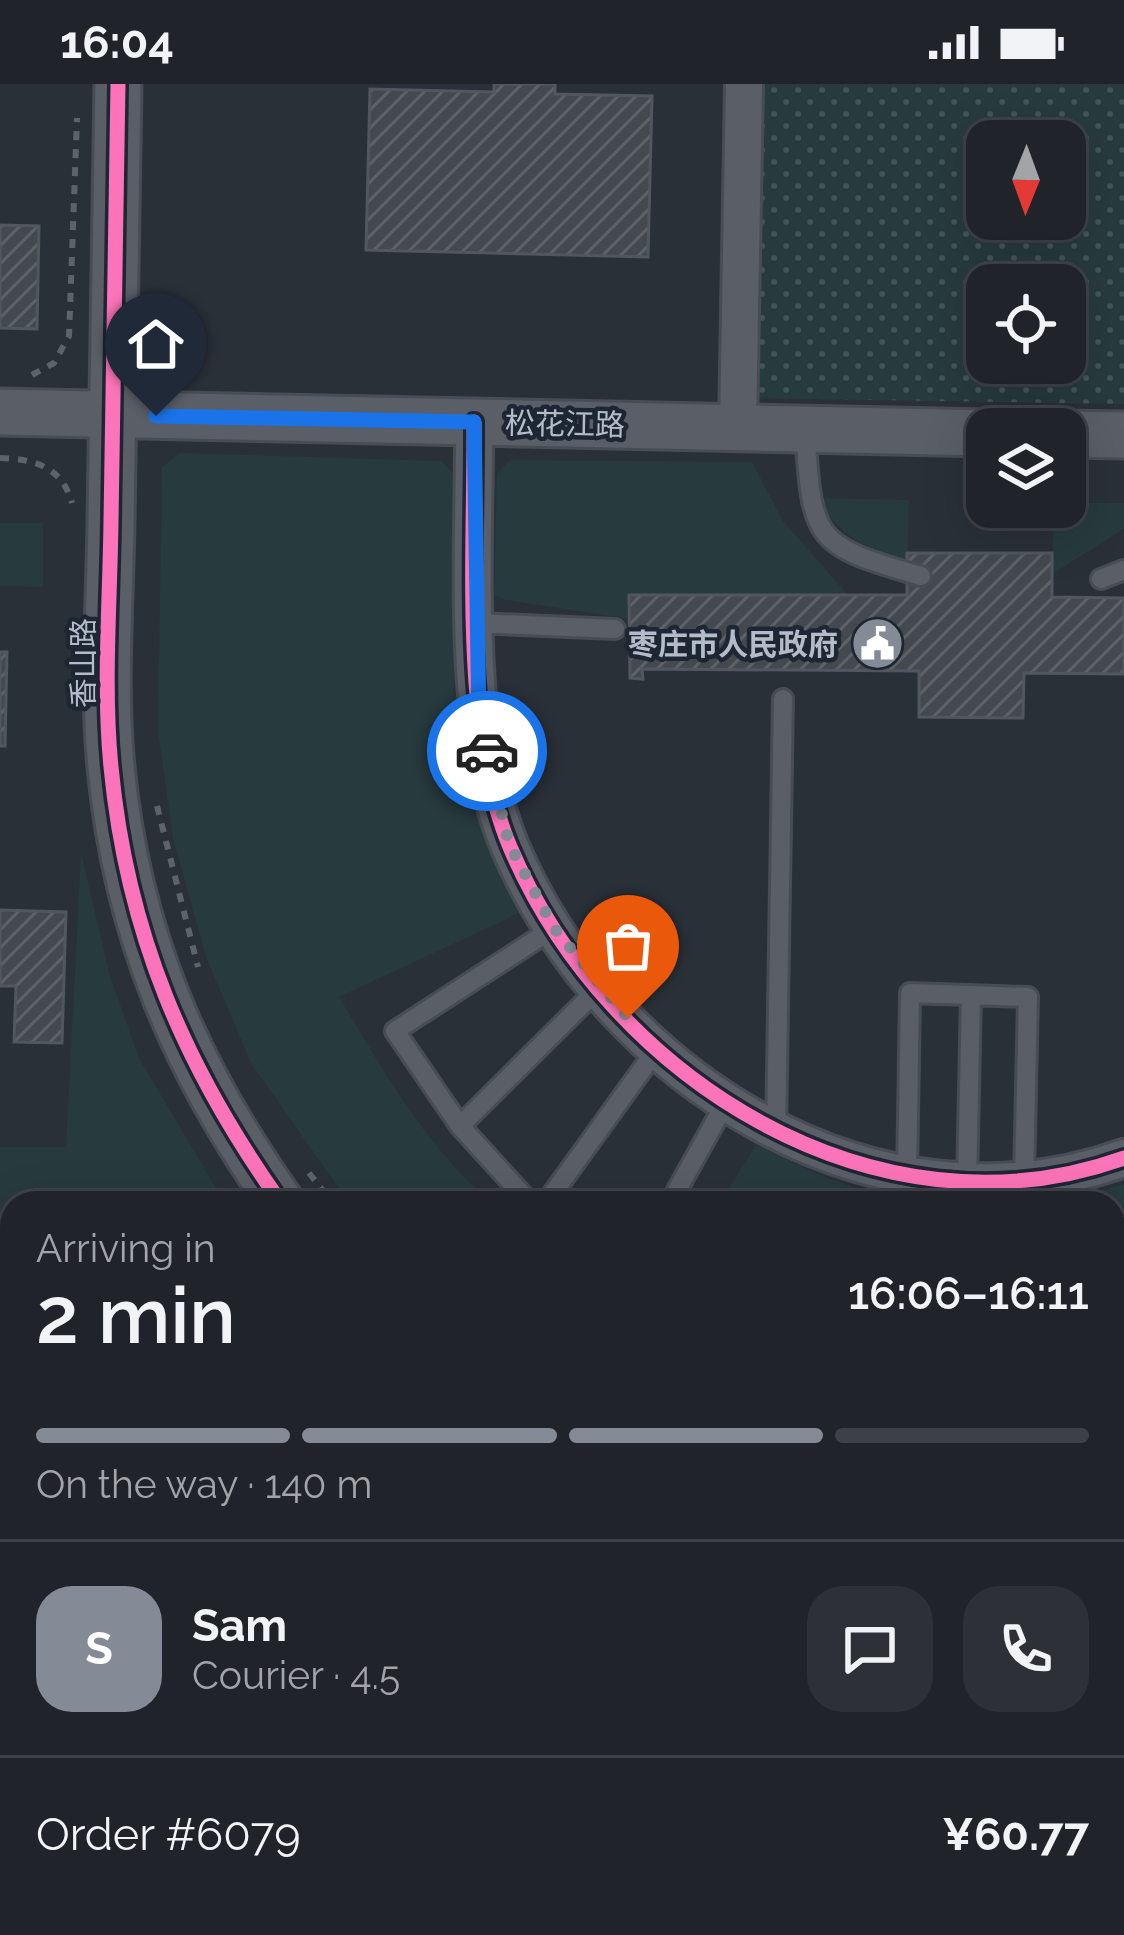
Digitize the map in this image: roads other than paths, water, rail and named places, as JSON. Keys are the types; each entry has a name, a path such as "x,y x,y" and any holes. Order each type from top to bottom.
{"street":[{"name":"香山路","path":"118,84 110,415 110,765 126,872 156,978 222,1120 272,1191"},
{"path":"738,427 744,84"},
{"name":"松花江路","path":"8,394 110,415 966,433"},
{"path":"474,422 479,720 509,844 554,928 600,987 657,1049 726,1102 776,1133 833,1159 907,1179 967,1184 1024,1180 1124,1158"},
{"path":"1086,434 1124,435"}],"lane":[{"path":"805,429 809,509 841,553 921,576"},
{"path":"1101,579 1124,570"},
{"path":"476,623 615,629"},
{"path":"776,1133 783,699"},
{"path":"519,1191 460,1126 395,1030 554,928"},
{"path":"460,1126 600,987"},
{"path":"907,1179 910,993 1028,997 1024,1180"},
{"path":"967,1184 971,995"},
{"path":"555,1191 657,1049"},
{"path":"677,1191 726,1102"}],"place":[{"name":"枣庄市人民政府","path":"877,644"}]}
